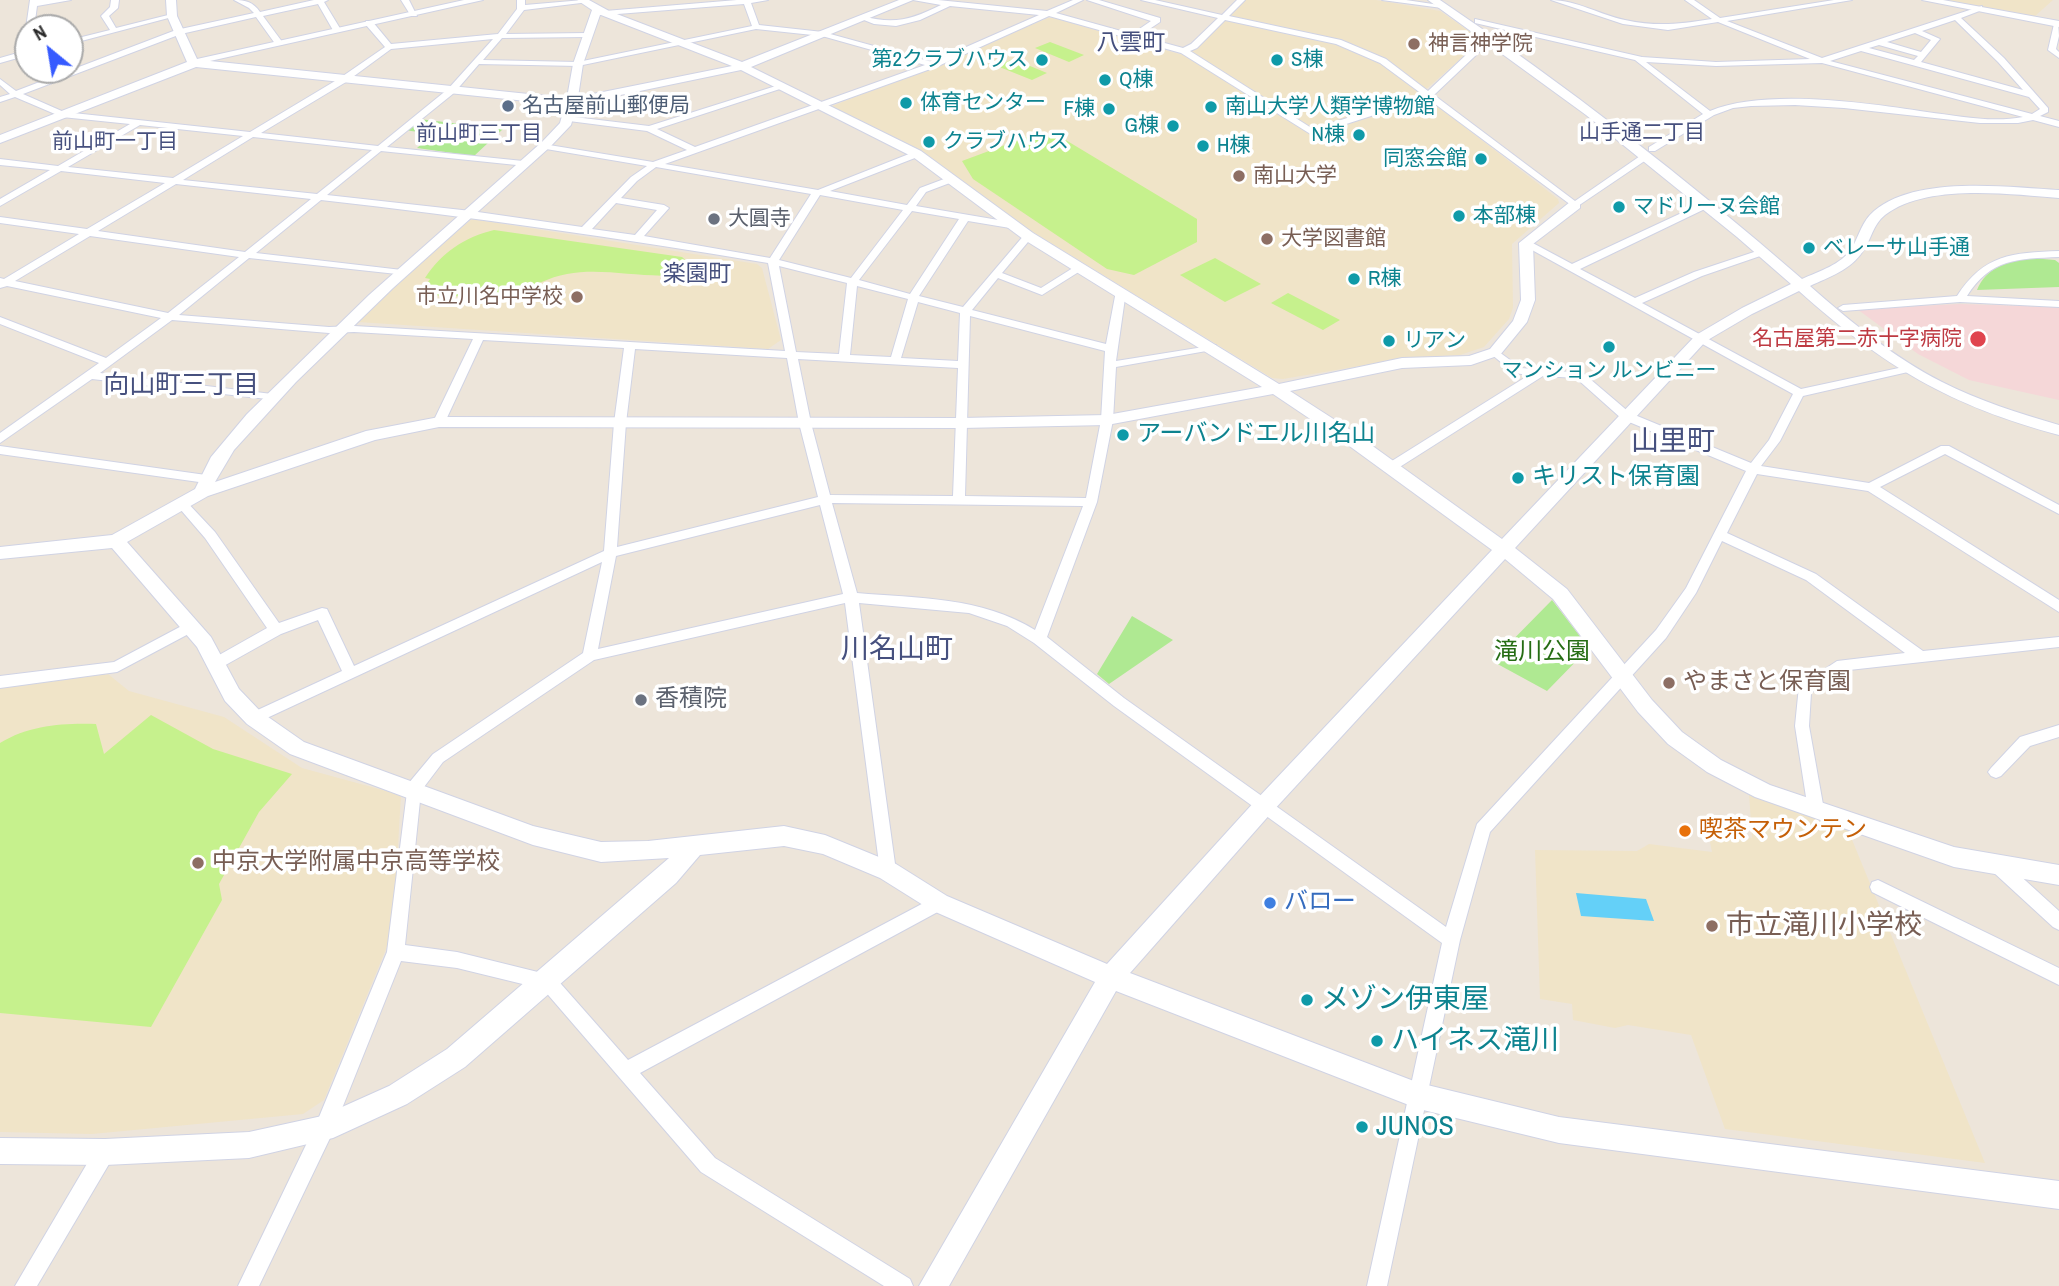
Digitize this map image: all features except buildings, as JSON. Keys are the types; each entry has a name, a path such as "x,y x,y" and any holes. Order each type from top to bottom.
{"street":[{"path":"34,2 67,0"},
{"path":"114,30 105,16 114,8 115,0"},
{"path":"171,0 172,16 193,63"},
{"path":"238,0 252,6 261,15 279,43"},
{"path":"405,0 414,14"},
{"path":"0,139 193,63 478,0"},
{"path":"0,439 170,317 452,91 500,36 521,4 592,6 764,0"},
{"path":"571,110 741,66 908,0"},
{"path":"917,0 1051,14 1184,51 1307,132 1429,95 1490,37"},
{"path":"583,232 634,179 655,164 933,65 1079,0"},
{"path":"1091,0 1157,20 1133,37"},
{"path":"1145,0 1353,47 1383,61 1575,205"},
{"path":"1184,51 1194,46 1241,0"},
{"path":"1386,0 1440,2 1478,21 1649,153 1806,282 1854,332 1908,369 1980,405 2059,430"},
{"path":"1555,0 1623,22 1668,28 1848,0"},
{"path":"1689,0 1718,20 1822,61 2059,124"},
{"path":"1927,0 2059,24 2053,50 2059,56"},
{"path":"0,100 179,32 261,15 297,3 322,1 337,30"},
{"path":"746,1 756,27"},
{"path":"1440,2 1649,153 1763,252 1843,308 1905,359 1942,380 1983,398 2059,422"},
{"path":"863,18 876,24 901,23 948,4"},
{"path":"204,485 238,435 341,329 546,146 571,110 578,64 588,35 592,6"},
{"path":"592,6 741,66 917,154 1022,231 1277,389 1391,467 1560,594 1645,706 1675,738 1714,766 1763,792 1954,857 2059,875"},
{"path":"1478,21 1637,58 1716,64 1822,61 1979,8"},
{"path":"84,38 172,16"},
{"path":"1526,243 1649,153 1709,114 1732,106 1759,104 1910,112 1962,120 1998,121 2038,117 2045,110 2001,60 1956,17"},
{"path":"369,23 389,47"},
{"path":"477,62 578,64 756,27 824,34 933,65"},
{"path":"1916,31 1936,39 1916,63"},
{"path":"2,283 343,80 389,47 500,36 588,35"},
{"path":"1881,43 1923,55"},
{"path":"1863,49 2032,95"},
{"path":"94,54 102,61"},
{"path":"1637,58 1709,114"},
{"path":"193,63 452,91 571,110 649,129 693,149"},
{"path":"0,81 15,94 62,114 523,164"},
{"path":"649,129 782,87"},
{"path":"0,204 55,169 139,122"},
{"path":"546,146 1022,231"},
{"path":"888,871 851,597 806,423 774,261 815,194 917,154"},
{"path":"0,162 471,214 774,261 1111,349"},
{"path":"844,358 852,283 923,190 953,179"},
{"path":"933,1286 1111,977 1264,806 1701,338 1747,311 1845,264 1858,254 1872,220 1883,209 1900,201 1966,189 2059,194"},
{"path":"613,200 664,208 637,238"},
{"path":"1573,268 1706,205"},
{"path":"895,361 914,296 964,219"},
{"path":"0,220 247,255 402,273"},
{"path":"958,502 965,311 996,274 1022,231"},
{"path":"1526,243 1799,393 1908,369"},
{"path":"0,553 116,541 204,485 372,435 439,422 961,423 1107,420 1402,363 1471,360 1495,352 1520,322 1528,300 1526,243"},
{"path":"1635,302 1698,274 1763,252"},
{"path":"1960,299 1970,281 1981,270 2000,260 2013,256 2059,254"},
{"path":"996,274 1042,292 1080,268"},
{"path":"2,283 170,317 961,365"},
{"path":"1039,639 1090,502 1107,420 1111,349 1121,291"},
{"path":"1843,308 1960,299 2059,304"},
{"path":"0,320 107,362"},
{"path":"439,422 479,337"},
{"path":"590,656 610,553 620,423 630,346"},
{"path":"1110,365 1212,347"},
{"path":"1495,352 1518,371 1579,375 1626,416 1753,469 1871,487 2059,607"},
{"path":"1391,467 1539,374"},
{"path":"90,375 272,398"},
{"path":"1377,1286 1451,940 1483,829 1661,634 1692,590 1753,469 1774,441 1799,393"},
{"path":"1871,487 1945,449 2059,510"},
{"path":"0,450 204,485"},
{"path":"254,718 610,553 827,499 1090,502"},
{"path":"180,502 210,535 276,630"},
{"path":"1718,534 1811,577 1919,656"},
{"path":"116,541 191,626 217,663 232,695 254,718 298,748 533,835 601,852 648,851 784,836 825,845 888,871 939,903 1111,977 1419,1096 1559,1130 2059,1195"},
{"path":"248,1286 324,1129 396,952 413,789 438,758 590,656 851,597 969,608 1012,622 1451,940"},
{"path":"217,663 276,630 322,613 350,673"},
{"path":"0,682 117,667 191,626"},
{"path":"1816,810 1802,726 1804,690 1837,666 2059,642"},
{"path":"1996,772 2025,741 2059,731"},
{"path":"0,1151 105,1153 249,1145 324,1129 398,1095 456,1058 548,982 668,876 696,844"},
{"path":"1998,866 2059,922"},
{"path":"1878,887 2059,977"},
{"path":"627,1070 939,903"},
{"path":"396,952 457,960 548,982 708,1165 903,1286"},
{"path":"25,1286 105,1153"}],"shaded area":[{"name":"神言神学院","path":"1238,0 1376,0 1440,11 1482,40 1424,91 1388,63 1360,47 1337,39 1222,15"},
{"path":"1938,0 2053,0 2034,17"},
{"name":"南山大学","path":"1048,18 1179,54 1189,53 1220,18 1332,41 1383,64 1558,199 1559,203 1512,244 1513,308 1509,319 1484,347 1460,355 1407,358 1283,379 1272,378 1029,230 918,152 830,107"},
{"name":"市立川名中学校","path":"472,219 757,264 762,268 781,340 768,349 358,322 409,271"},
{"name":"名古屋第二赤十字病院","path":"1960,304 2059,307 2059,400 1969,380 1918,354 1857,309"},
{"name":"中京大学附属中京高等学校","path":"108,674 129,691 224,717 302,768 401,795 393,932 324,1100 303,1114 92,1134 0,1132 0,688"},
{"name":"市立滝川小学校","path":"1749,793 1848,830 1985,1163 1725,1129 1691,1035 1628,1025 1615,1028 1573,1020 1572,1004 1540,999 1535,850 1637,851 1649,844 1712,852 1708,832 1752,838"}],"green space":[{"path":"1050,42 1084,55 1069,62 1035,48"},
{"path":"1013,59 1047,73 1032,80 997,66"},
{"path":"419,119 503,129 474,156 417,148 433,134 404,130"},
{"path":"1040,132 1064,139 1197,219 1197,242 1134,275 1107,269 973,179 962,161"},
{"path":"494,230 682,257 690,264 685,274 655,276 582,272 560,275 504,294 419,295 430,279 425,278 447,253 464,241"},
{"path":"1215,258 1261,284 1225,302 1180,275"},
{"path":"2031,258 2055,260 2059,263 2059,287 1977,290 1992,271 2007,263"},
{"path":"1288,293 1340,320 1323,330 1271,303"},
{"name":"滝川公園","path":"1552,600 1589,648 1547,691 1492,661"},
{"path":"1132,616 1173,640 1109,684 1097,674"},
{"path":"151,715 213,749 292,774 259,812 219,884 222,900 151,1027 0,1013 0,743 23,732 47,726 96,724 104,754"}],"water":[{"path":"1576,893 1646,899 1654,921 1581,916"}],"place":[{"name":"神言神学院","path":"1414,44"},
{"name":"第2クラブハウス","path":"1042,60"},
{"name":"S棟","path":"1277,60"},
{"name":"Q棟","path":"1105,80"},
{"name":"体育センター","path":"906,103"},
{"name":"名古屋前山郵便局","path":"508,106"},
{"name":"南山大学人類学博物館","path":"1211,107"},
{"name":"F棟","path":"1109,109"},
{"name":"G棟","path":"1173,126"},
{"name":"N棟","path":"1359,135"},
{"name":"クラブハウス","path":"929,142"},
{"name":"H棟","path":"1203,146"},
{"name":"同窓会館","path":"1481,159"},
{"name":"南山大学","path":"1239,176"},
{"name":"マドリーヌ会館","path":"1619,207"},
{"name":"本部棟","path":"1459,216"},
{"name":"大圓寺","path":"714,219"},
{"name":"大学図書館","path":"1267,239"},
{"name":"ベレーサ山手通","path":"1809,248"},
{"name":"R棟","path":"1354,279"},
{"name":"市立川名中学校","path":"577,297"},
{"name":"名古屋第二赤十字病院","path":"1978,339"},
{"name":"リアン","path":"1389,341"},
{"name":"マンション ルンビニー","path":"1609,347"},
{"name":"アーバンドエル川名山","path":"1123,435"},
{"name":"キリスト保育園","path":"1518,478"},
{"name":"やまさと保育園","path":"1669,683"},
{"name":"香積院","path":"641,700"},
{"name":"喫茶マウンテン","path":"1685,831"},
{"name":"中京大学附属中京高等学校","path":"198,863"},
{"name":"バロー","path":"1270,903"},
{"name":"市立滝川小学校","path":"1712,926"},
{"name":"メゾン伊東屋","path":"1307,1000"},
{"name":"ハイネス滝川","path":"1377,1041"},
{"name":"JUNOS","path":"1362,1127"}],"district":[{"name":"八雲町","path":"1131,44"},
{"name":"山手通二丁目","path":"1642,133"},
{"name":"前山町三丁目","path":"479,134"},
{"name":"前山町一丁目","path":"115,142"},
{"name":"楽園町","path":"697,275"},
{"name":"向山町三丁目","path":"181,386"},
{"name":"山里町","path":"1673,442"},
{"name":"川名山町","path":"897,650"}]}
